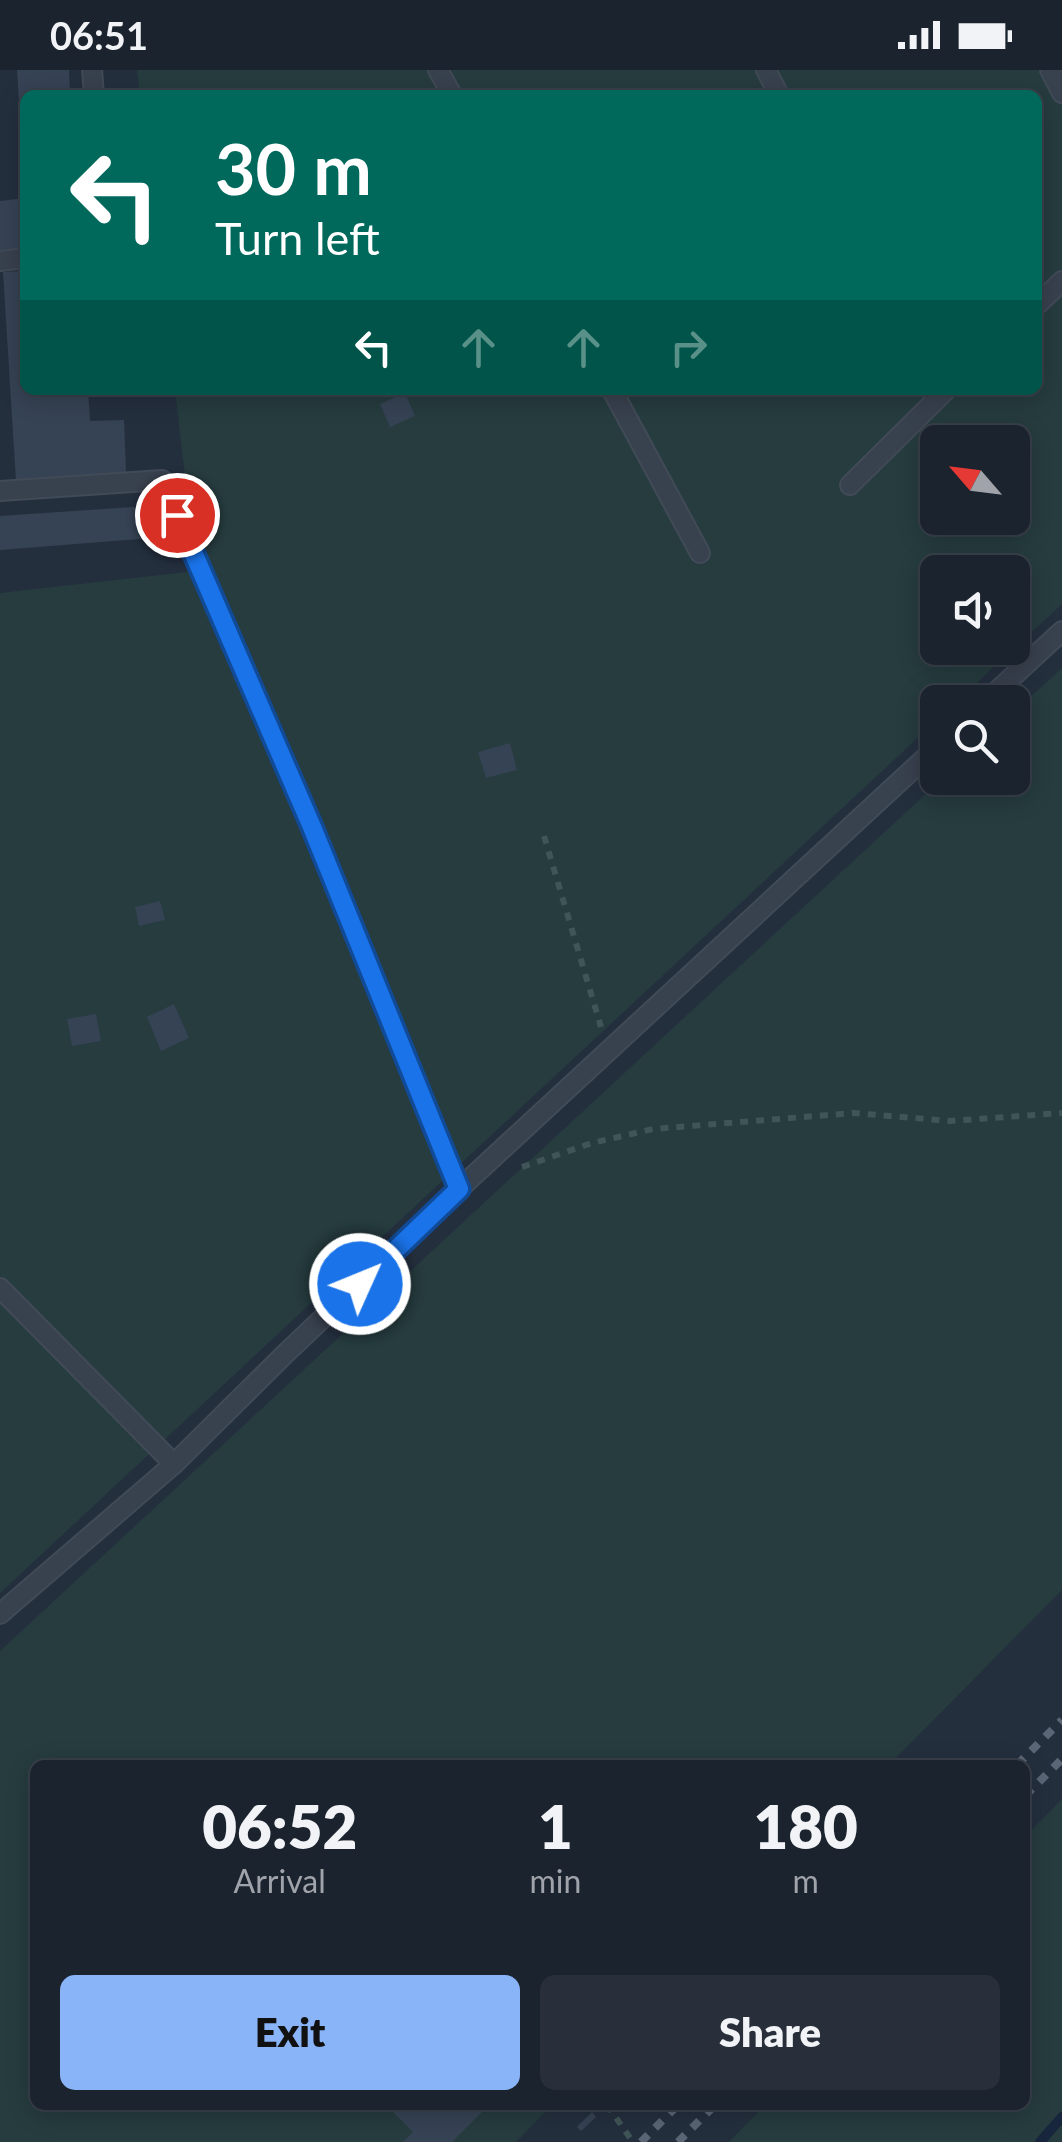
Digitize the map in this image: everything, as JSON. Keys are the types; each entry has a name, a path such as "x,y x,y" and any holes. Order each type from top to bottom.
{"lane":[{"path":"1050,70 1062,92"},
{"path":"1042,300 1062,281"},
{"path":"615,395 700,553"},
{"path":"850,484 939,395"},
{"path":"0,491 162,480 312,827 459,1189"},
{"path":"1002,685 1062,630"},
{"path":"0,1614 174,1464 459,1189 920,763"},
{"path":"0,1288 174,1464"}],"path":[{"path":"544,836 608,1052"},
{"path":"509,1172 592,1142 653,1129 854,1113 950,1121 1062,1113"},
{"path":"611,2110 633,2142"}],"green space":[{"path":"137,70 1062,70 1062,604 1030,634 1030,555 920,555 920,665 996,665 974,685 920,685 920,736 0,1593 0,593 196,571 176,395 1042,395 1042,90 139,90"},
{"path":"1062,668 1062,1590 894,1760 30,1760 30,2110 547,2110 516,2142 0,2142 0,1651 925,795 1030,795 1030,697"},
{"path":"1062,1799 1062,2142 729,2142 760,2110 1030,2110 1030,1832"}],"building":[{"path":"17,70 69,70 70,90 20,90 20,119"},
{"path":"20,199 20,248 0,250 0,201"},
{"path":"20,271 20,395 88,395 90,421 124,420 126,474 16,481 3,272"},
{"path":"406,395 415,416 390,427 380,404"},
{"path":"163,505 164,537 0,550 0,516"},
{"path":"510,743 517,770 486,778 478,752"},
{"path":"160,901 165,920 139,926 135,907"},
{"path":"174,1004 189,1038 161,1051 147,1017"},
{"path":"96,1014 101,1041 72,1046 67,1019"},
{"path":"391,2110 484,2110 452,2142 403,2142 413,2132"},
{"path":"592,2112 596,2117 581,2131 577,2127"}],"waterway":[{"path":"1040,2142 1062,2117"}],"railway":[{"path":"1022,1760 1062,1720"},
{"path":"1030,1791 1062,1759"},
{"path":"641,2142 673,2110"},
{"path":"678,2142 710,2110"}],"route":[{"path":"177,515 312,827 459,1189 360,1284"}]}
